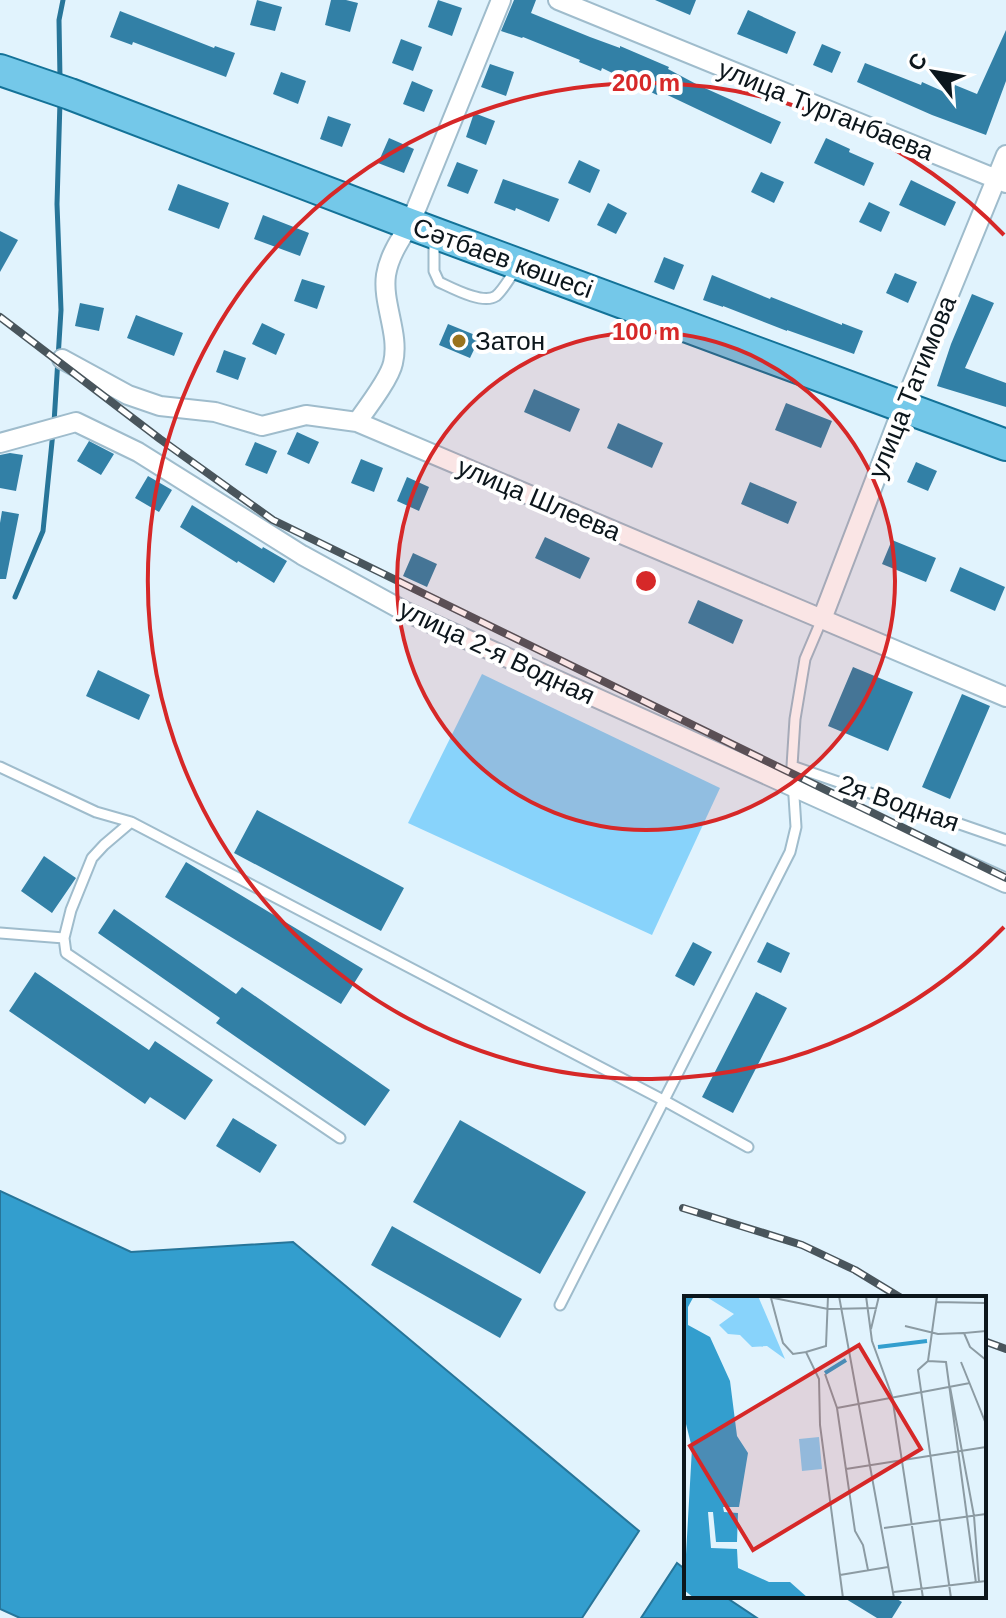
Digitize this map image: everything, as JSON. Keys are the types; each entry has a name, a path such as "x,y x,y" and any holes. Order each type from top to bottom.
{"main road":[{"name":"Сәтбаев көшесі","path":"12,74 1006,445"}],"street":[{"path":"357,422 393,367 394,343 386,285 392,254 422,228 501,0"},
{"name":"улица Турганбаева","path":"558,0 1001,181"},
{"name":"улица Татимова","path":"822,619 903,407 1001,181 1006,155"},
{"name":"улица Шлеева","path":"62,359 128,395 160,406 215,412 262,426 306,415 357,422 1006,697"},
{"name":"улица 2-я Водная","path":"0,443 76,422 138,452 302,555 404,611 1006,883"}],"lane":[{"path":"422,228 439,282 476,297 485,300 494,297 519,264"},
{"path":"560,1305 790,852 796,827 792,766 795,719 805,659 822,619"},
{"name":"2я Водная","path":"792,766 1006,840"},
{"path":"0,767 96,812 131,822 748,1147"},
{"path":"131,822 92,858 71,910 64,938 66,953 340,1138"},
{"path":"0,933 64,938"}],"shaded area":[{"path":"482,674 720,788 652,935 408,823"},
{"path":"0,1191 131,1252 293,1242 639,1531 582,1618 20,1618 0,1609"},
{"path":"677,1563 684,1568 684,1598 727,1598 757,1618 641,1618"}],"building":[{"path":"257,0 282,7 275,31 250,25"},
{"path":"331,0 358,3 350,32 325,25"},
{"path":"438,0 462,8 452,36 428,27"},
{"path":"514,0 536,0 531,13 669,67 698,85 781,122 771,144 659,91 657,95 602,68 601,71 523,37 501,31"},
{"path":"655,0 696,0 690,15"},
{"path":"748,10 796,32 787,54 737,34"},
{"path":"120,11 214,48 235,53 226,77 133,42 132,45 110,37"},
{"path":"1006,30 1006,81 986,135 857,82 865,63 951,95 955,85 977,94"},
{"path":"401,39 422,47 413,71 392,63"},
{"path":"822,44 841,52 832,73 813,65"},
{"path":"490,64 514,72 506,96 481,87"},
{"path":"281,72 306,81 298,104 273,94"},
{"path":"412,81 433,90 424,112 403,104"},
{"path":"474,113 495,121 486,145 466,137"},
{"path":"328,116 351,124 342,147 320,139"},
{"path":"389,138 414,149 404,173 378,163"},
{"path":"826,138 874,163 864,186 814,163"},
{"path":"579,160 600,170 590,193 568,183"},
{"path":"457,162 478,170 468,194 447,186"},
{"path":"761,172 784,182 774,203 751,192"},
{"path":"503,179 559,199 549,222 516,208 515,211 494,203"},
{"path":"911,180 956,202 945,226 899,205"},
{"path":"178,184 229,203 219,229 168,210"},
{"path":"869,202 890,212 881,232 859,222"},
{"path":"608,203 627,213 616,234 597,225"},
{"path":"263,215 309,233 300,256 254,239"},
{"path":"0,231 18,240 0,272"},
{"path":"664,257 684,265 674,290 654,282"},
{"path":"895,273 917,282 908,303 886,293"},
{"path":"712,275 863,331 854,354 703,300"},
{"path":"302,279 325,286 317,309 294,301"},
{"path":"972,294 994,303 965,368 1006,383 1006,407 937,386"},
{"path":"80,303 104,308 99,331 75,326"},
{"path":"136,315 183,333 174,356 127,338"},
{"path":"262,323 285,334 276,355 252,344"},
{"name":"Затон","path":"448,324 480,337 470,358 439,345"},
{"path":"224,350 246,358 238,380 216,372"},
{"path":"534,389 580,409 570,432 524,412"},
{"path":"786,403 832,421 821,448 775,430"},
{"path":"618,423 663,443 652,468 607,448"},
{"path":"297,432 319,442 309,464 287,454"},
{"path":"89,441 114,454 101,475 77,461"},
{"path":"255,442 277,451 267,474 245,465"},
{"path":"0,455 23,455 16,491 0,488"},
{"path":"361,459 383,468 374,492 351,483"},
{"path":"916,462 937,471 928,491 907,482"},
{"path":"148,476 172,490 159,512 135,498"},
{"path":"407,477 429,487 419,511 397,501"},
{"path":"750,482 797,502 788,524 741,504"},
{"path":"192,505 287,561 274,583 180,527"},
{"path":"2,511 19,514 6,579 0,579"},
{"path":"545,537 590,558 580,579 535,558"},
{"path":"892,540 936,558 926,582 882,564"},
{"path":"413,553 437,564 427,587 403,576"},
{"path":"960,567 1005,587 995,611 950,591"},
{"path":"698,600 743,620 733,644 688,623"},
{"path":"853,667 913,692 888,751 828,726"},
{"path":"98,670 150,695 139,720 86,696"},
{"path":"962,694 990,706 950,799 922,787"},
{"path":"257,810 404,888 381,931 234,853"},
{"path":"44,856 76,878 52,913 21,891"},
{"path":"186,862 363,969 341,1004 165,897"},
{"path":"114,909 236,994 242,987 390,1090 365,1126 216,1023 220,1018 98,933"},
{"path":"693,942 712,952 694,986 675,976"},
{"path":"767,942 790,953 781,973 757,962"},
{"path":"35,972 149,1050 155,1041 213,1080 185,1120 150,1097 145,1104 9,1011"},
{"path":"756,992 787,1008 733,1113 702,1097"},
{"path":"233,1118 277,1145 260,1173 216,1146"},
{"path":"460,1120 586,1192 540,1274 413,1202"},
{"path":"392,1226 522,1299 500,1338 371,1265"},
{"path":"844,1598 895,1598 902,1602 892,1618 877,1618"}],"waterway":[{"path":"60,79 59,20 63,0"},
{"path":"54,423 61,310 57,204 60,101"},
{"path":"15,597 43,531 53,432"}],"railway":[{"path":"0,317 160,439 273,520 1006,878"},
{"path":"683,1208 802,1245 855,1270 898,1296"},
{"path":"986,1342 1006,1349"}],"place":[{"name":"Затон","path":"459,341"}]}
